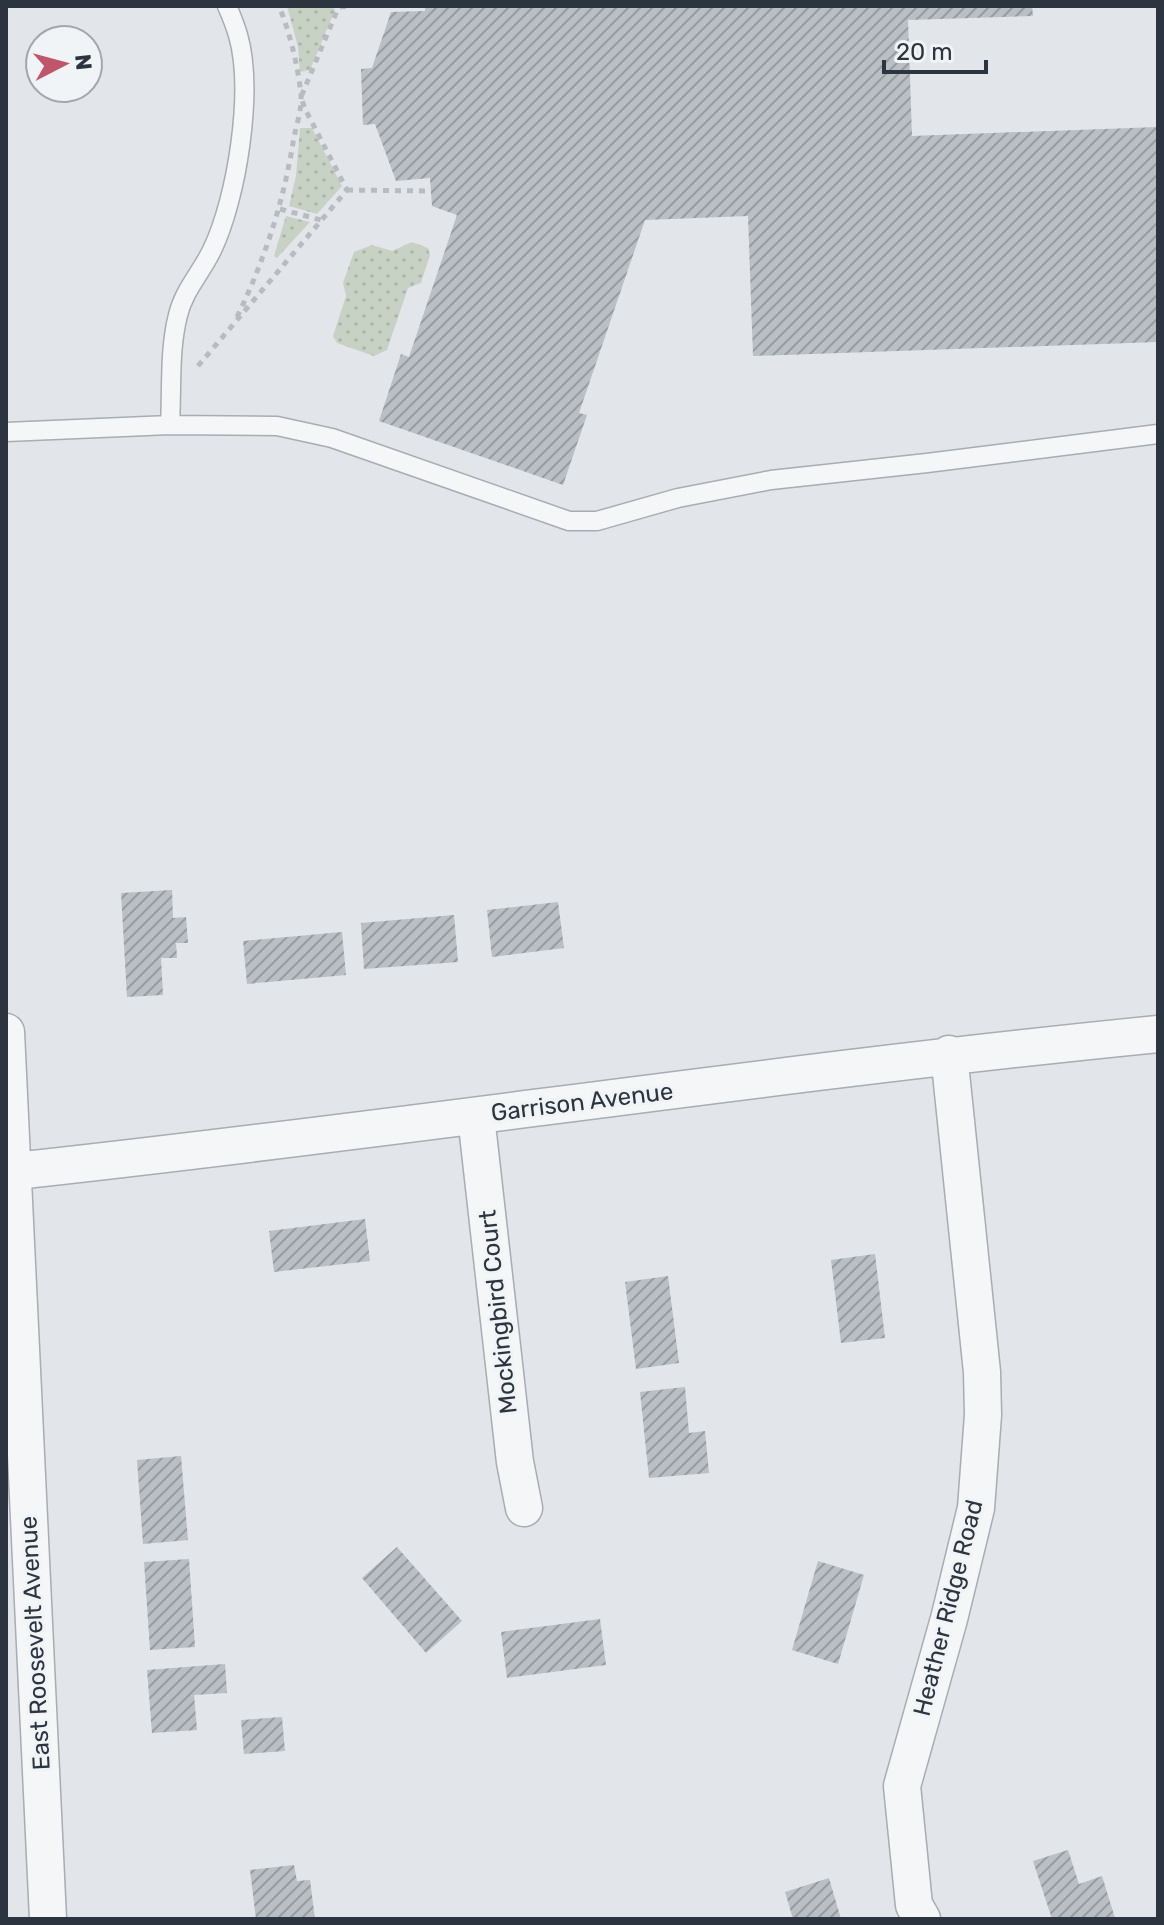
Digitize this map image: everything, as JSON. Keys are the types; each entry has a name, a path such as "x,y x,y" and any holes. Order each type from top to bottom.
{"street":[{"name":"East Roosevelt Avenue","path":"6,1032 9,1171 48,1919"},
{"name":"Garrison Avenue","path":"9,1171 476,1116 949,1054 1158,1034"},
{"name":"Heather Ridge Road","path":"922,1919 914,1905 902,1786 949,1619 976,1508 983,1415 982,1372 949,1054"},
{"name":"Mockingbird Court","path":"476,1116 515,1462 524,1508"}],"lane":[{"path":"170,425 178,314 190,282 212,252 232,195 241,144 243,85 239,37 227,6"},
{"path":"6,432 170,425 277,426 332,438 569,521 597,521 678,498 771,480 1158,434"}],"path":[{"path":"279,6 305,109 347,190"},
{"path":"233,325 258,272 279,208 288,175 301,97 339,6 351,6"},
{"path":"171,398 347,190 431,191"},
{"path":"279,208 321,220"}],"green space":[{"path":"287,6 332,6 335,10 310,70 300,72 298,47"},
{"path":"300,128 312,128 342,186 317,214 289,206 296,176"},
{"path":"286,216 310,222 277,258 274,256"},
{"path":"412,242 428,248 430,255 421,283 408,288 387,350 374,356 337,343 333,336 346,296 343,283 354,252 372,245 392,251"}],"building":[{"path":"425,6 1032,6 1033,16 908,20 912,136 1158,127 1158,342 753,356 748,216 645,220 579,413 587,415 563,485 379,421 401,354 409,357 457,215 432,206 430,178 396,181 375,124 363,125 361,69 372,68 391,12 425,11"},
{"path":"172,890 173,918 186,917 188,943 176,943 177,958 161,958 163,995 127,997 121,893"},
{"path":"558,902 564,948 492,957 487,910"},
{"path":"454,915 458,962 364,969 361,923"},
{"path":"342,932 346,975 247,984 243,941"},
{"path":"365,1219 370,1261 274,1272 269,1231"},
{"path":"875,1254 885,1338 841,1343 831,1260"},
{"path":"668,1276 679,1363 636,1369 625,1282"},
{"path":"685,1387 689,1433 705,1431 709,1473 649,1478 640,1392"},
{"path":"181,1456 188,1540 143,1544 137,1460"},
{"path":"397,1547 462,1621 426,1653 362,1578"},
{"path":"189,1559 195,1647 150,1650 144,1562"},
{"path":"818,1561 864,1575 838,1664 792,1650"},
{"path":"600,1619 606,1665 507,1678 501,1632"},
{"path":"225,1664 227,1693 194,1695 197,1730 152,1733 147,1670"},
{"path":"282,1717 285,1751 244,1754 241,1720"},
{"path":"1068,1850 1079,1884 1102,1876 1115,1918 1052,1919 1033,1861"},
{"path":"294,1865 297,1881 310,1880 315,1919 256,1919 250,1870"},
{"path":"829,1878 841,1919 793,1919 785,1892"}]}
